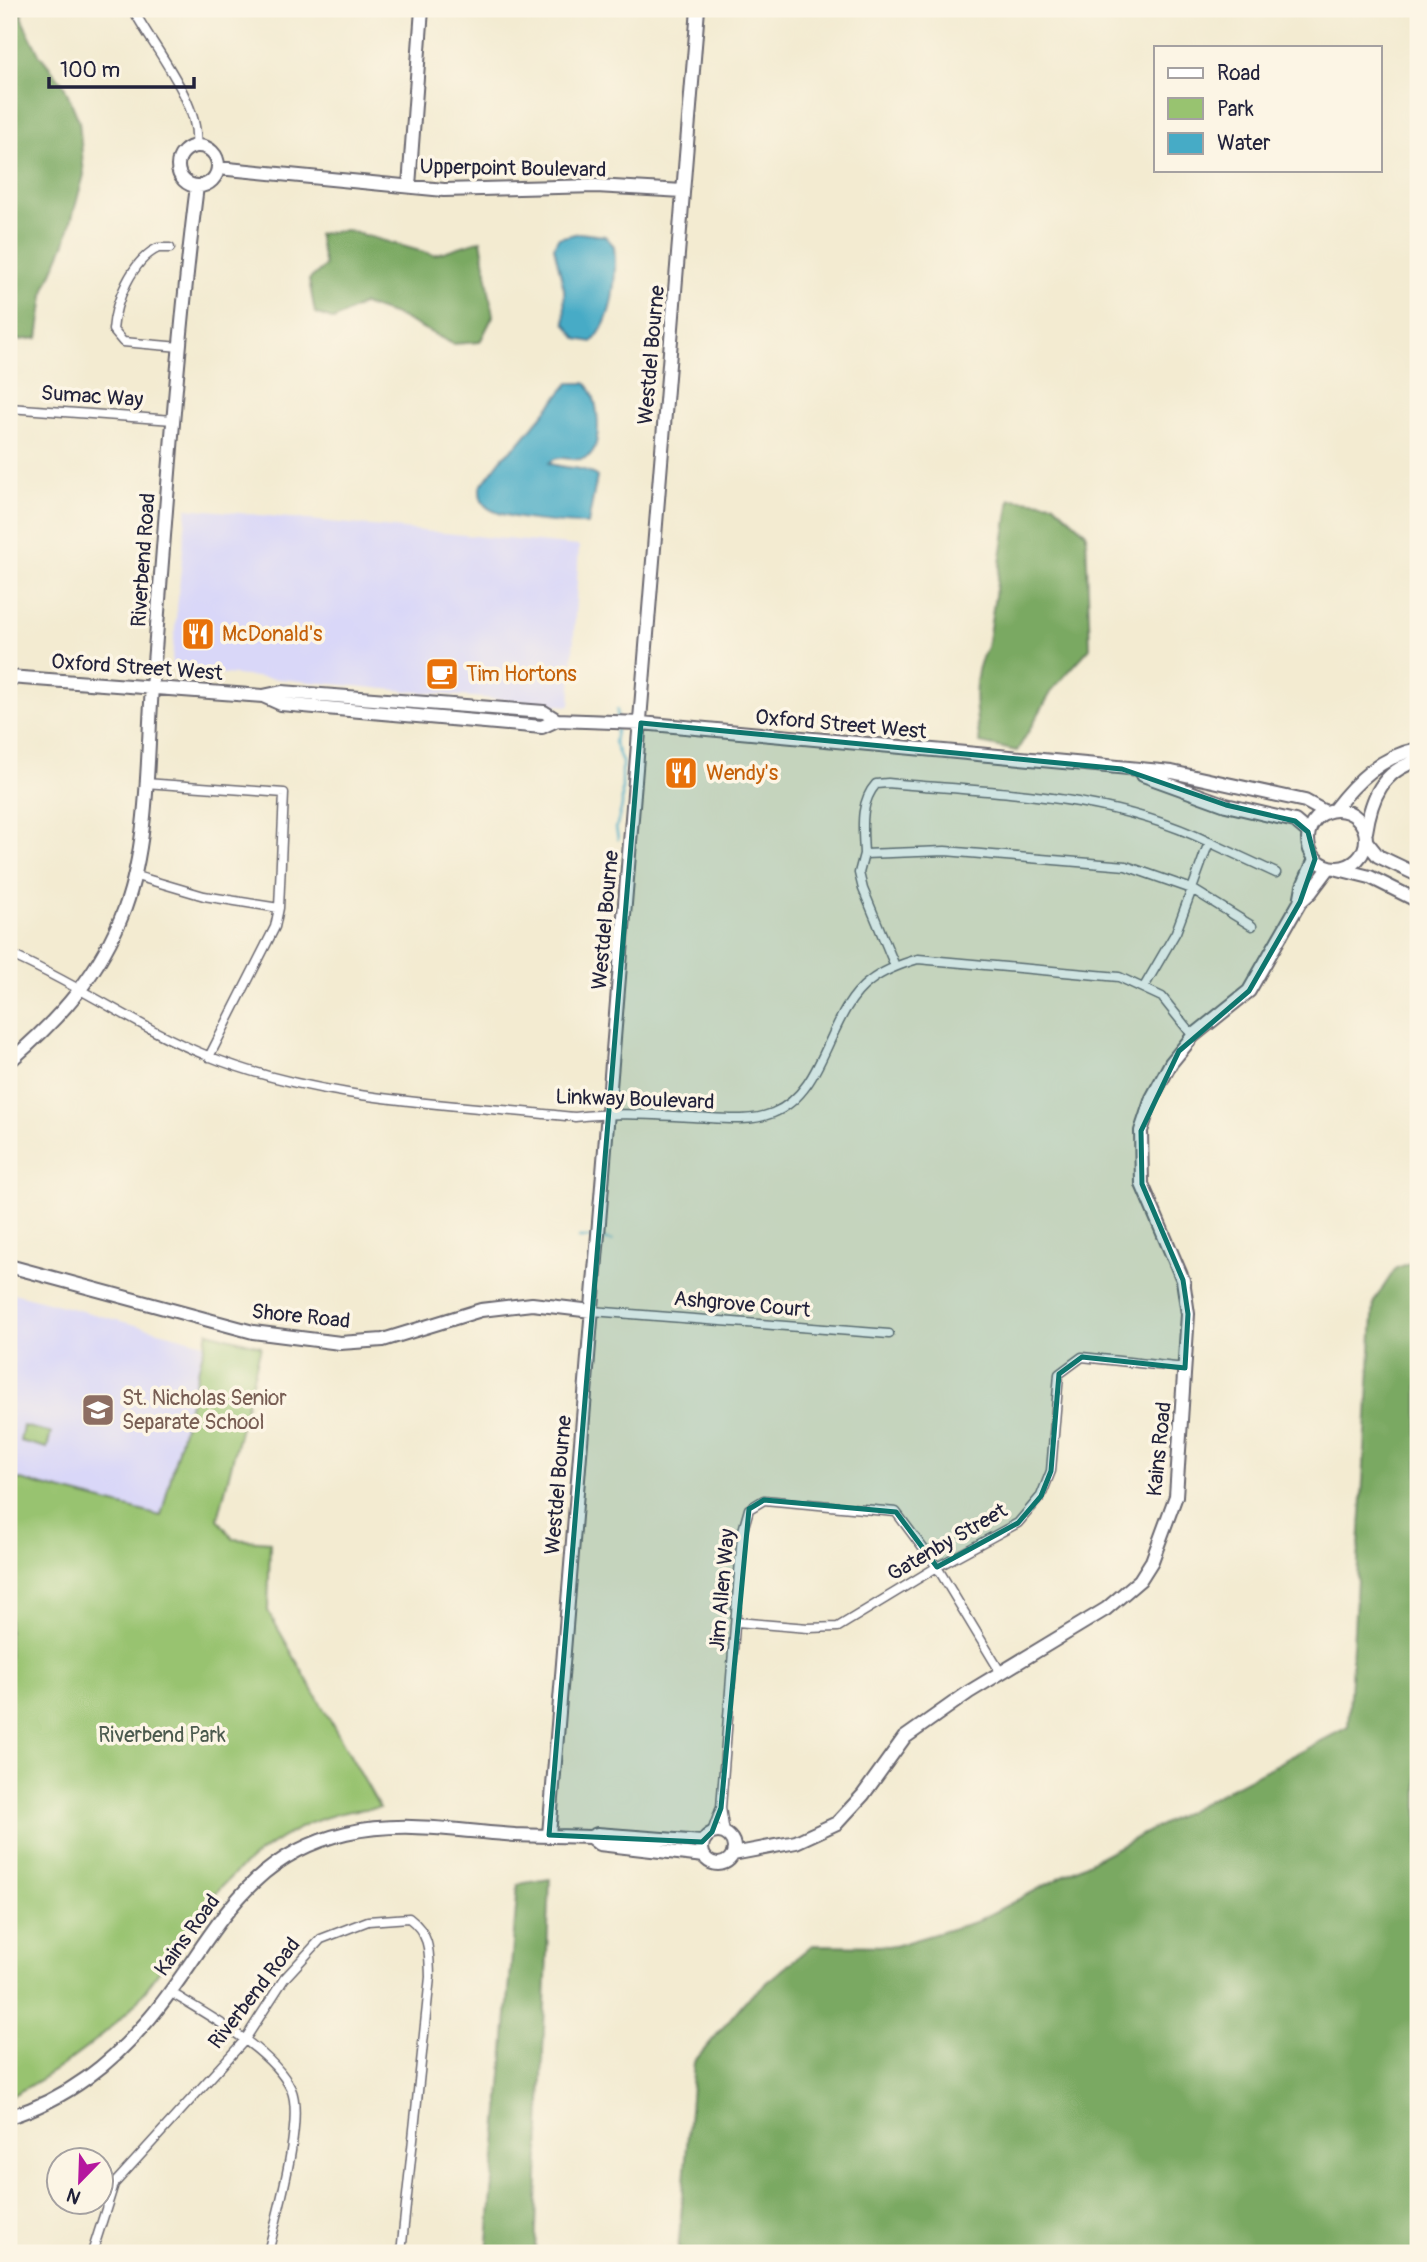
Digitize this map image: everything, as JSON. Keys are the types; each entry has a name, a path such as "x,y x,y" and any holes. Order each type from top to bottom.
{"street":[{"path":"133,9 191,111 197,131 196,145"},
{"path":"409,186 422,9"},
{"name":"Westdel Bourne","path":"548,1835 698,9"},
{"path":"196,145 213,152 218,168 210,182 197,186 184,181 177,168 183,151 196,145"},
{"name":"Upperpoint Boulevard","path":"218,168 444,190 596,186 683,191"},
{"name":"Riverbend Road","path":"9,1062 55,1022 80,991 114,935 133,875 145,783 173,420 197,186"},
{"path":"170,248 159,247 143,261 119,296 113,330 123,342 180,347"},
{"name":"Sumac Way","path":"9,408 173,420"},
{"name":"Oxford Street West","path":"9,677 263,696 281,704 542,727 557,720 640,723 1172,772 1305,801 1329,811"},
{"path":"1418,749 1396,754 1364,776 1329,811 1317,817 1308,832 1308,846 1315,859 1332,868 1370,877 1418,901"},
{"path":"1332,868 1352,864 1364,850 1371,801 1378,787 1406,764 1418,761"},
{"name":"Oxford Street West","path":"1122,769 1226,806 1295,821 1308,832"},
{"path":"145,783 285,793 279,908 275,927 209,1057"},
{"path":"895,966 859,873 864,854 865,802 876,783 1084,800 1178,827 1276,873"},
{"path":"1329,811 1357,817 1378,856 1418,876"},
{"path":"1144,986 1176,932 1209,842"},
{"path":"864,854 945,851 1126,866 1192,889 1252,926"},
{"name":"Kains Road","path":"1300,902 1303,886 1315,859"},
{"name":"Kains Road","path":"733,1854 757,1847 796,1842 837,1822 863,1795 904,1738 1001,1673 1106,1609 1140,1580 1152,1561 1176,1496 1188,1314 1183,1280 1142,1184 1139,1150 1141,1131 1152,1098 1171,1063 1193,1036 1249,991 1300,902 1332,868"},
{"path":"133,875 204,896 279,908"},
{"name":"Linkway Boulevard","path":"9,954 47,971 80,991 209,1057 295,1085 575,1117 608,1113 737,1120 773,1113 803,1090 856,995 868,981 895,966 918,959 1119,977 1144,986 1162,997 1193,1036"},
{"name":"Shore Road","path":"9,1266 253,1332 340,1343 383,1340 481,1310 532,1304 592,1311"},
{"name":"Ashgrove Court","path":"592,1311 889,1334"},
{"name":"Gatenby Street","path":"737,1622 808,1628 838,1627 937,1567 1018,1523 1041,1496 1051,1471 1054,1399 1059,1374 1082,1357 1185,1368"},
{"name":"Jim Allen Way","path":"723,1835 721,1808 742,1534 749,1508 764,1500 896,1512 937,1567 1001,1673"},
{"name":"Kains Road","path":"9,2117 55,2100 113,2059 170,1992 226,1909 267,1869 297,1851 344,1833 389,1825 548,1835 590,1838 599,1843 704,1856"},
{"name":"Kains Road","path":"590,1838 597,1834 702,1842"},
{"path":"723,1835 733,1854 720,1864 708,1861 704,1856 702,1842 723,1835"},
{"name":"Kains Road","path":"723,1835 757,1847"},
{"name":"Riverbend Road","path":"92,2253 114,2184 244,2041 284,1979 321,1939 368,1921 410,1918 421,1927 428,1940 430,1977 401,2253"},
{"path":"170,1992 244,2041 278,2069 292,2091 292,2143 268,2253"}],"highlighted area":[{"path":"641,723 1122,769 1226,805 1295,821 1308,832 1315,859 1300,902 1249,991 1179,1051 1141,1131 1142,1184 1183,1280 1188,1314 1185,1368 1082,1357 1059,1374 1051,1471 1041,1496 1018,1523 937,1567 896,1512 764,1500 749,1509 721,1808 712,1832 702,1842 549,1835"}],"shaded area":[{"path":"187,508 579,546 570,706 171,669"},
{"name":"St. Nicholas Senior Separate School","path":"9,1292 205,1343 161,1516 9,1477"}],"green space":[{"path":"9,9 20,9 24,24 39,54 64,85 79,121 84,175 65,243 45,289 38,338 9,341"},
{"path":"346,230 434,255 481,240 493,316 480,342 453,344 401,317 363,304 334,320 315,313 309,280 325,266 318,234"},
{"path":"1010,499 1053,503 1086,533 1090,648 1053,689 1017,751 980,743 976,706 976,682 987,647"},
{"path":"1418,1260 1418,2253 678,2253 694,2062 745,2001 812,1945 894,1946 975,1922 1348,1727 1374,1301 1396,1268"},
{"name":"Riverbend Park","path":"208,1332 261,1346 218,1519 233,1539 270,1542 268,1611 380,1808 350,1811 321,1819 268,1846 222,1885 129,2010 72,2058 9,2097 9,1477 161,1516"},
{"path":"23,1426 51,1433 47,1448 20,1441"},
{"path":"550,1879 535,2253 487,2253 518,1884"}],"water":[{"path":"579,233 605,236 614,246 612,297 605,322 592,342 577,339 565,323 564,289 554,247 558,238"},
{"path":"569,383 585,383 594,397 598,419 597,441 590,455 585,458 558,458 549,463 587,471 597,477 588,524 520,518 487,507 480,495 480,487"}],"waterway":[{"path":"617,709 617,719"},
{"path":"617,726 614,742 622,762 622,806 616,828 618,839"},
{"path":"579,1238 593,1238"},
{"path":"603,1239 612,1241"}],"place":[{"name":"McDonald's","path":"198,634"},
{"name":"Tim Hortons","path":"442,674"},
{"name":"Wendy's","path":"681,773"},
{"name":"St. Nicholas Senior Separate School","path":"98,1410"}]}
